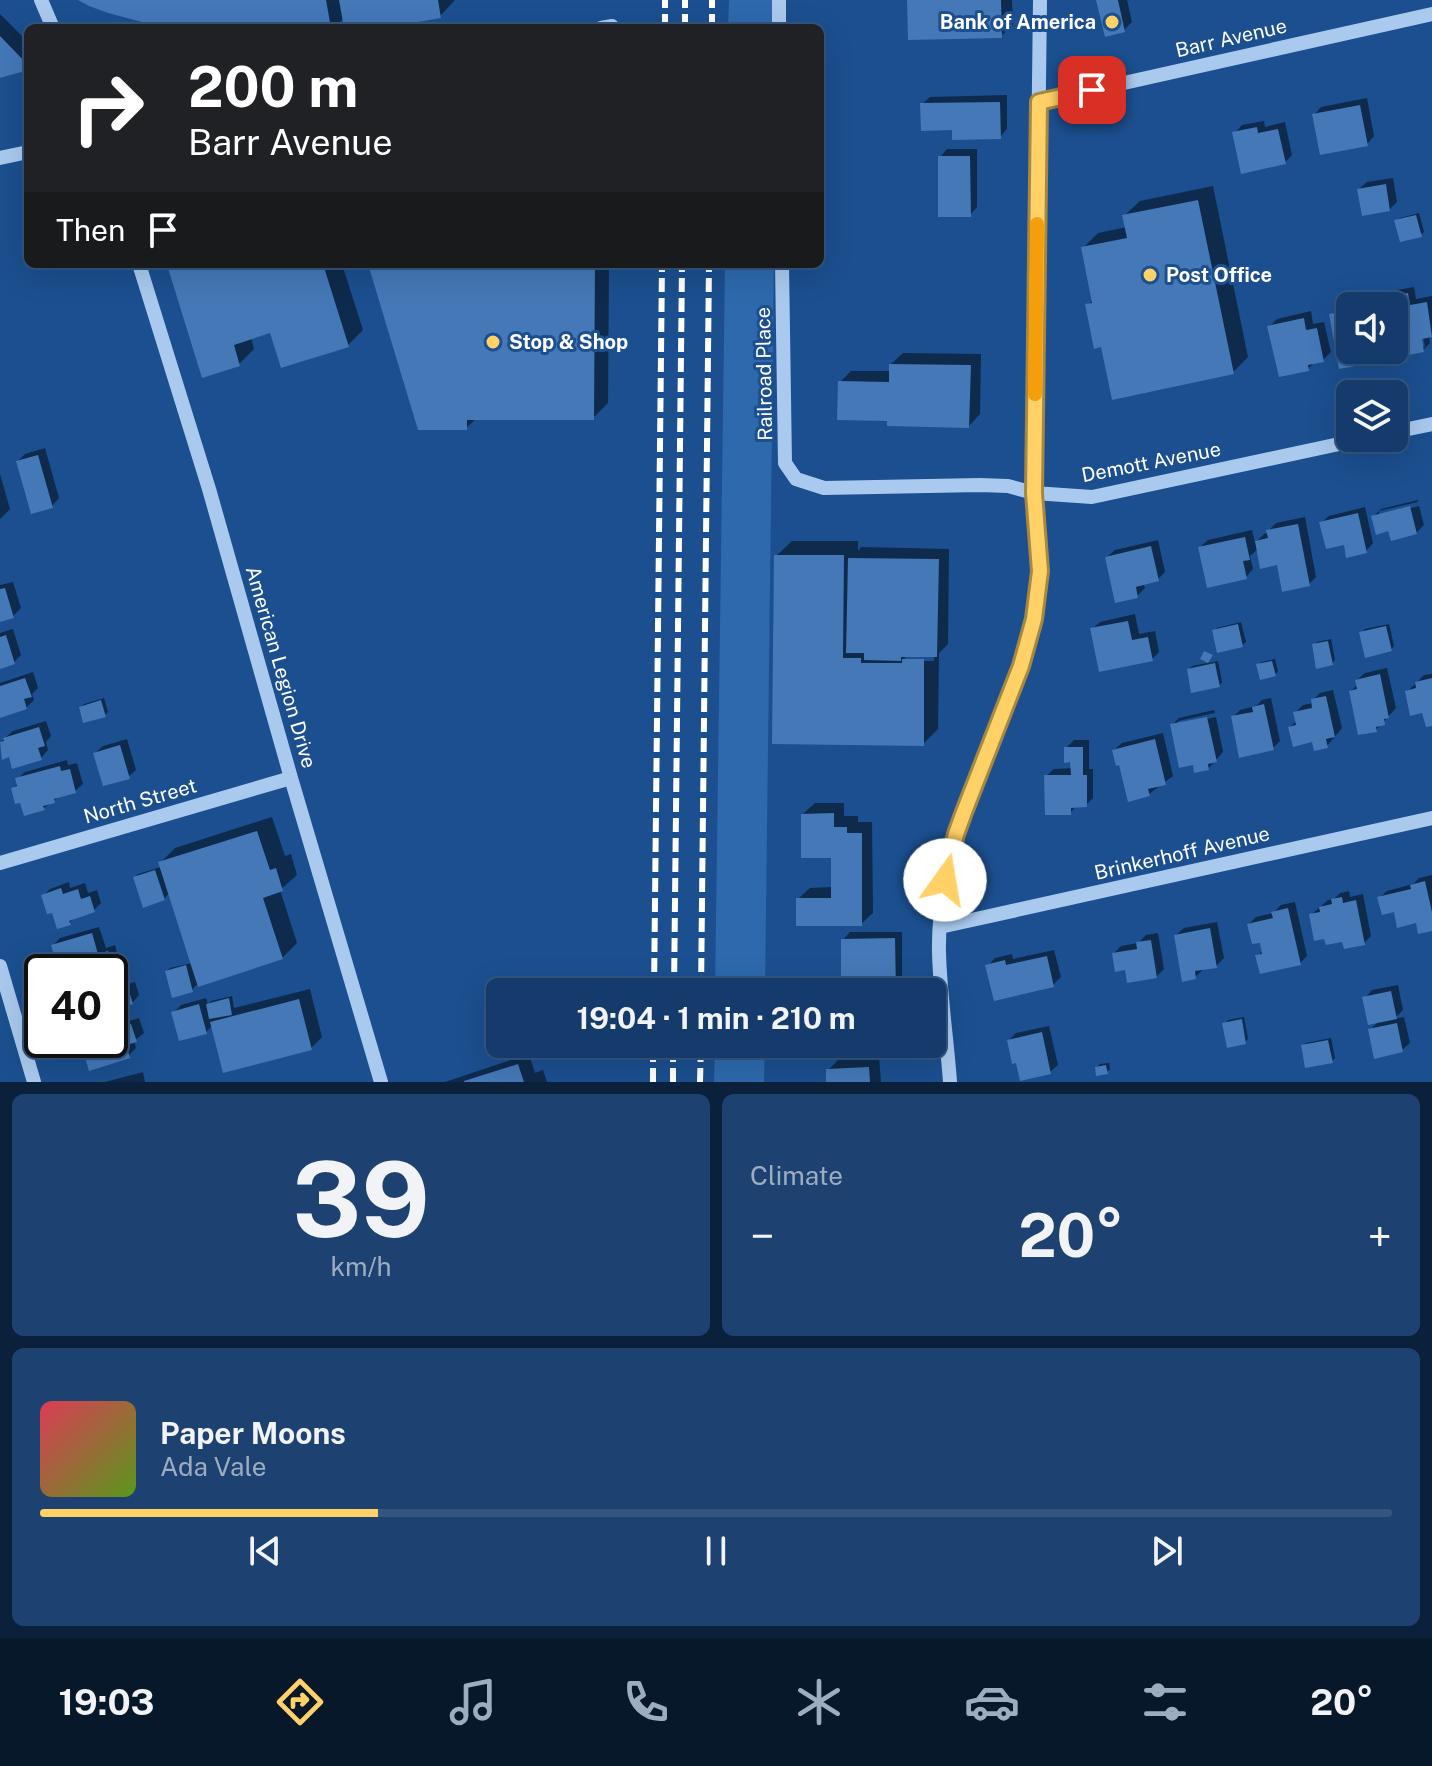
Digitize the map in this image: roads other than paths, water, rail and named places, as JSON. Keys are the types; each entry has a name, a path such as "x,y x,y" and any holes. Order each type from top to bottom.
{"street":[{"path":"41,0 51,24"},
{"path":"779,0 779,24"},
{"path":"950,1082 939,954 945,880 956,834 1021,666 1034,619 1040,571 1034,493 1040,0"},
{"name":"Barr Avenue","path":"1039,102 1432,14"},
{"path":"0,158 24,153"},
{"name":"American Legion Drive","path":"140,268 209,489 381,1082"},
{"name":"Railroad Place","path":"782,268 785,463 796,479"},
{"path":"1408,429 1432,424"},
{"name":"Demott Avenue","path":"796,479 824,488 980,485 1092,497 1336,445"},
{"name":"North Street","path":"0,863 291,778"},
{"name":"Brinkerhoff Avenue","path":"940,927 1432,818"},
{"path":"0,966 34,1082"}],"railway":[{"path":"665,0 665,24"},
{"path":"685,0 685,24"},
{"path":"712,0 712,24"},
{"path":"654,978 662,268"},
{"path":"674,978 682,268"},
{"path":"701,978 709,268"},
{"path":"653,1058 653,1082"},
{"path":"673,1058 673,1082"},
{"path":"700,1082 701,1058"}],"place":[{"name":"Bank of America","path":"1112,22"},
{"name":"Post Office","path":"1150,275"},
{"name":"Stop & Shop","path":"493,342"}]}
